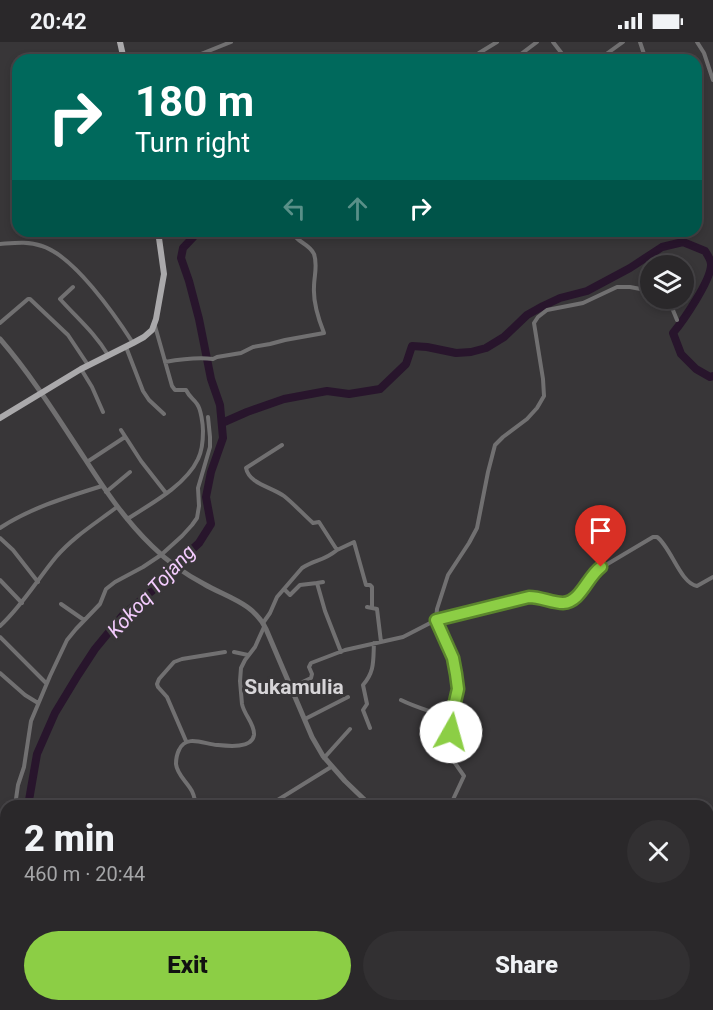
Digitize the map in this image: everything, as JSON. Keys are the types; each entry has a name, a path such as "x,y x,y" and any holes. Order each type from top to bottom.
{"main road":[{"path":"0,418 85,367 148,334 154,325 164,273 159,237"}],"street":[{"path":"201,54 231,42"},
{"path":"478,54 497,42"},
{"path":"521,54 537,42"},
{"path":"553,42 562,54"},
{"path":"606,54 623,42"},
{"path":"697,42 704,53 713,80"},
{"path":"165,363 196,358 208,359 246,352 253,347 323,331 316,313 314,254 308,246 295,237"},
{"path":"0,244 31,243 57,254 89,284 134,343"},
{"path":"73,287 60,299 90,329 108,355"},
{"path":"453,800 464,776 455,763 447,744 452,729 451,719 457,696 456,674 453,658 436,620 437,606 448,575 477,528 495,445 527,419 544,396 535,320 547,310 583,303 617,287 640,289"},
{"path":"0,323 30,299 68,335 85,367 104,412"},
{"path":"673,309 677,320"},
{"path":"127,519 180,482 198,459 202,444 203,432 197,404 185,389 173,388 154,325"},
{"path":"1,341 41,393 106,492 127,519 161,555 208,587 243,604 264,624 304,719 324,758 365,800"},
{"path":"126,347 142,391 164,414"},
{"path":"16,800 31,721 67,640 83,619 100,604 106,589 161,555 182,536 197,518 198,488 210,447 208,417"},
{"path":"121,430 166,493"},
{"path":"87,462 125,437"},
{"path":"282,445 246,468 247,474 280,494 313,523 319,522 337,550"},
{"path":"106,492 130,472"},
{"path":"0,528 49,504 102,486"},
{"path":"0,626 22,603 66,546 117,507"},
{"path":"291,687 311,678 309,666 311,663 340,652 403,637 436,620 529,597 561,603 569,602 576,598 594,572 653,537 661,540 691,584 698,586 713,577"},
{"path":"0,538 13,550 38,582"},
{"path":"195,800 179,774 176,760 180,747 186,741 225,746 250,743 253,731 243,709 242,668 255,647 276,599 304,566 322,560 337,550 355,543 366,585 372,587 370,608 377,608 381,642"},
{"path":"0,580 22,603"},
{"path":"284,589 290,595 300,585 320,582 325,611 340,652"},
{"path":"61,604 83,619"},
{"path":"0,637 47,683"},
{"path":"369,728 363,710 367,704 363,685 371,673 374,643"},
{"path":"186,741 167,696 158,687 159,679 174,662 225,652"},
{"path":"234,652 248,655"},
{"path":"0,673 38,703"},
{"path":"304,719 348,697"},
{"path":"401,700 451,719"},
{"path":"324,758 350,729"},
{"path":"278,800 331,767"}],"waterway":[{"name":"Kokoq Tojang","path":"29,800 37,754 55,713 95,649 123,615 170,576 183,558 199,543 211,524 206,497 211,472 223,438 220,405 211,379 199,319 181,258 183,248 193,237"},
{"path":"222,423 284,399 327,391 349,394 380,389 406,364 412,346 456,353 486,348 504,337 527,315 543,306 560,298 587,291 630,268 662,247 683,242 705,251 711,264 702,289 673,333 681,354 696,369 710,377 713,376"}],"district":[{"name":"Sukamulia","path":"294,687"}],"route":[{"path":"451,732 451,719 458,683 453,658 442,638 436,620 529,597 561,603 569,602 576,598 591,575 601,567"}]}
